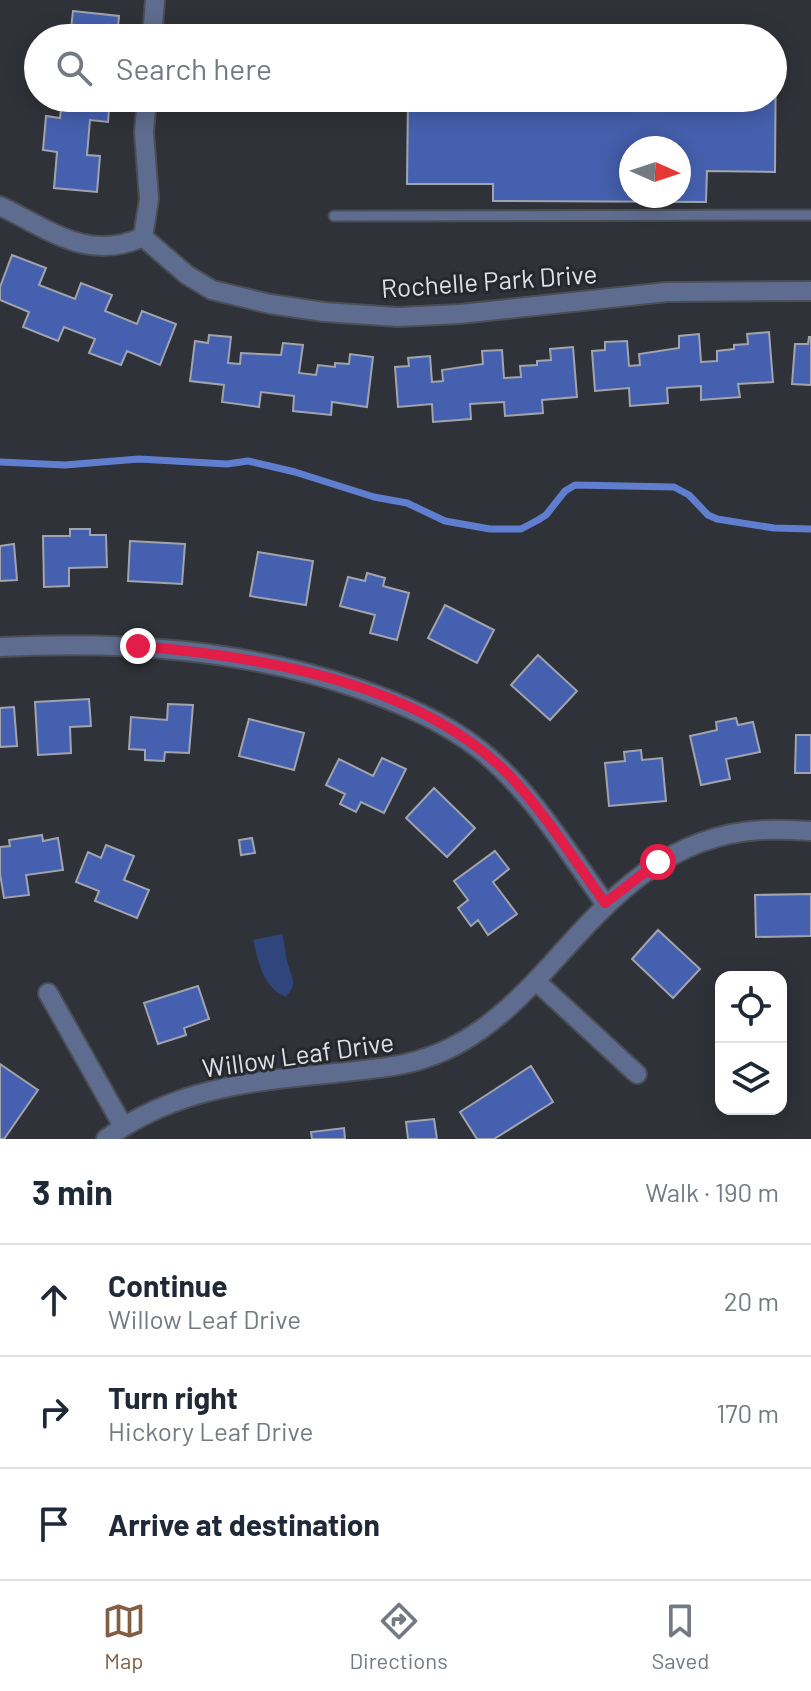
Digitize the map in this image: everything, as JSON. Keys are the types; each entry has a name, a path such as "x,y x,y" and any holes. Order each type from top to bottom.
{"street":[{"path":"153,24 155,0"},
{"path":"0,206 74,242 101,248 123,246 143,237 149,199 144,132 146,112"},
{"name":"Rochelle Park Drive","path":"143,237 187,275 212,290 270,304 324,312 398,317 460,314 667,292 811,291"},
{"path":"0,647 138,646 186,650 324,677 433,718 478,748 518,785 605,903"},
{"name":"Willow Leaf Drive","path":"106,1139 123,1126 189,1096 224,1087 406,1066 457,1044 491,1022 536,981 605,903 658,862 689,846 726,835 762,830 811,831"},
{"path":"536,981 637,1074"},
{"path":"48,993 123,1126"}],"lane":[{"path":"334,216 811,215"}],"shaded area":[{"path":"282,934 293,980 292,988 285,997 266,980 253,940"}],"building":[{"path":"73,11 119,16 118,24 72,24"},
{"path":"61,112 109,112 108,122 90,120 87,155 100,156 97,192 54,188 57,152 43,150 46,116 60,118"},
{"path":"408,112 775,112 775,172 707,171 706,202 691,202 691,136 619,136 619,202 493,201 493,184 407,184"},
{"path":"12,255 46,268 39,285 75,299 81,283 112,295 105,311 137,324 142,311 176,324 160,365 127,351 121,365 89,353 95,339 64,327 58,341 23,327 29,312 0,300 0,287"},
{"path":"769,332 773,382 738,384 740,397 701,400 701,386 667,388 668,403 630,406 629,388 595,391 592,351 605,350 605,342 627,341 629,366 640,365 639,354 679,348 679,336 699,334 701,362 717,361 717,351 748,344 747,334"},
{"path":"209,335 231,337 228,363 240,364 241,353 281,355 283,343 303,345 299,373 316,375 318,365 335,367 335,363 349,364 350,354 373,357 367,407 332,402 331,415 293,411 294,396 261,392 259,407 222,402 224,385 190,381 195,341 208,343"},
{"path":"809,337 811,385 792,384 795,344 808,344"},
{"path":"573,347 577,397 542,400 543,413 505,416 504,402 470,404 471,419 433,422 432,404 398,407 395,367 409,366 408,358 430,356 432,382 443,381 442,370 483,364 482,351 502,350 504,378 521,377 520,366 551,360 550,349"},
{"path":"70,529 90,529 90,535 106,535 107,567 69,568 69,586 44,587 43,536 70,536"},
{"path":"130,541 185,544 182,584 128,581"},
{"path":"14,544 17,580 0,581 0,546"},
{"path":"258,552 313,561 306,605 250,596"},
{"path":"367,573 385,578 383,586 409,593 397,640 370,633 375,615 340,606 348,577 365,581"},
{"path":"445,605 494,630 477,663 428,638"},
{"path":"538,655 577,691 550,720 511,685"},
{"path":"89,699 91,726 70,727 71,753 38,755 35,702"},
{"path":"168,704 193,705 189,753 165,752 164,761 145,760 145,750 129,749 131,717 167,720"},
{"path":"14,707 17,746 0,747 0,708"},
{"path":"736,718 738,725 753,722 760,752 726,759 730,779 701,785 690,736 717,730 716,722"},
{"path":"249,719 304,733 294,770 239,756"},
{"path":"796,735 811,735 811,773 795,773"},
{"path":"641,750 642,760 662,758 666,801 609,806 605,763 625,761 624,752"},
{"path":"382,758 406,769 384,813 361,802 356,812 340,804 345,794 326,785 339,759 373,776"},
{"path":"434,788 475,828 447,857 406,818"},
{"path":"42,835 43,841 58,838 63,870 26,875 29,895 4,898 0,847 10,846 9,840"},
{"path":"252,838 255,853 241,855 239,840"},
{"path":"106,845 134,856 124,880 149,890 137,918 95,901 99,891 76,882 88,852 101,858"},
{"path":"495,851 509,869 493,882 517,914 488,935 478,920 471,926 458,908 468,900 454,881"},
{"path":"811,894 811,936 756,937 755,895"},
{"path":"658,930 700,969 673,998 632,959"},
{"path":"198,986 209,1019 184,1028 186,1035 158,1044 144,1003"},
{"path":"0,1064 38,1090 4,1139 0,1139"},
{"path":"531,1066 553,1102 494,1139 477,1139 460,1112"},
{"path":"434,1119 437,1139 408,1139 406,1122"},
{"path":"344,1128 345,1139 312,1139 311,1132"}],"waterway":[{"path":"0,462 65,465 139,459 227,464 248,461 374,497 407,503 445,521 490,529 521,529 546,515 565,491 575,485 674,487 689,495 708,515 717,519 774,528 811,529"}],"route":[{"path":"138,646 258,662 324,677 433,718 478,748 518,785 605,903 658,862"}]}
